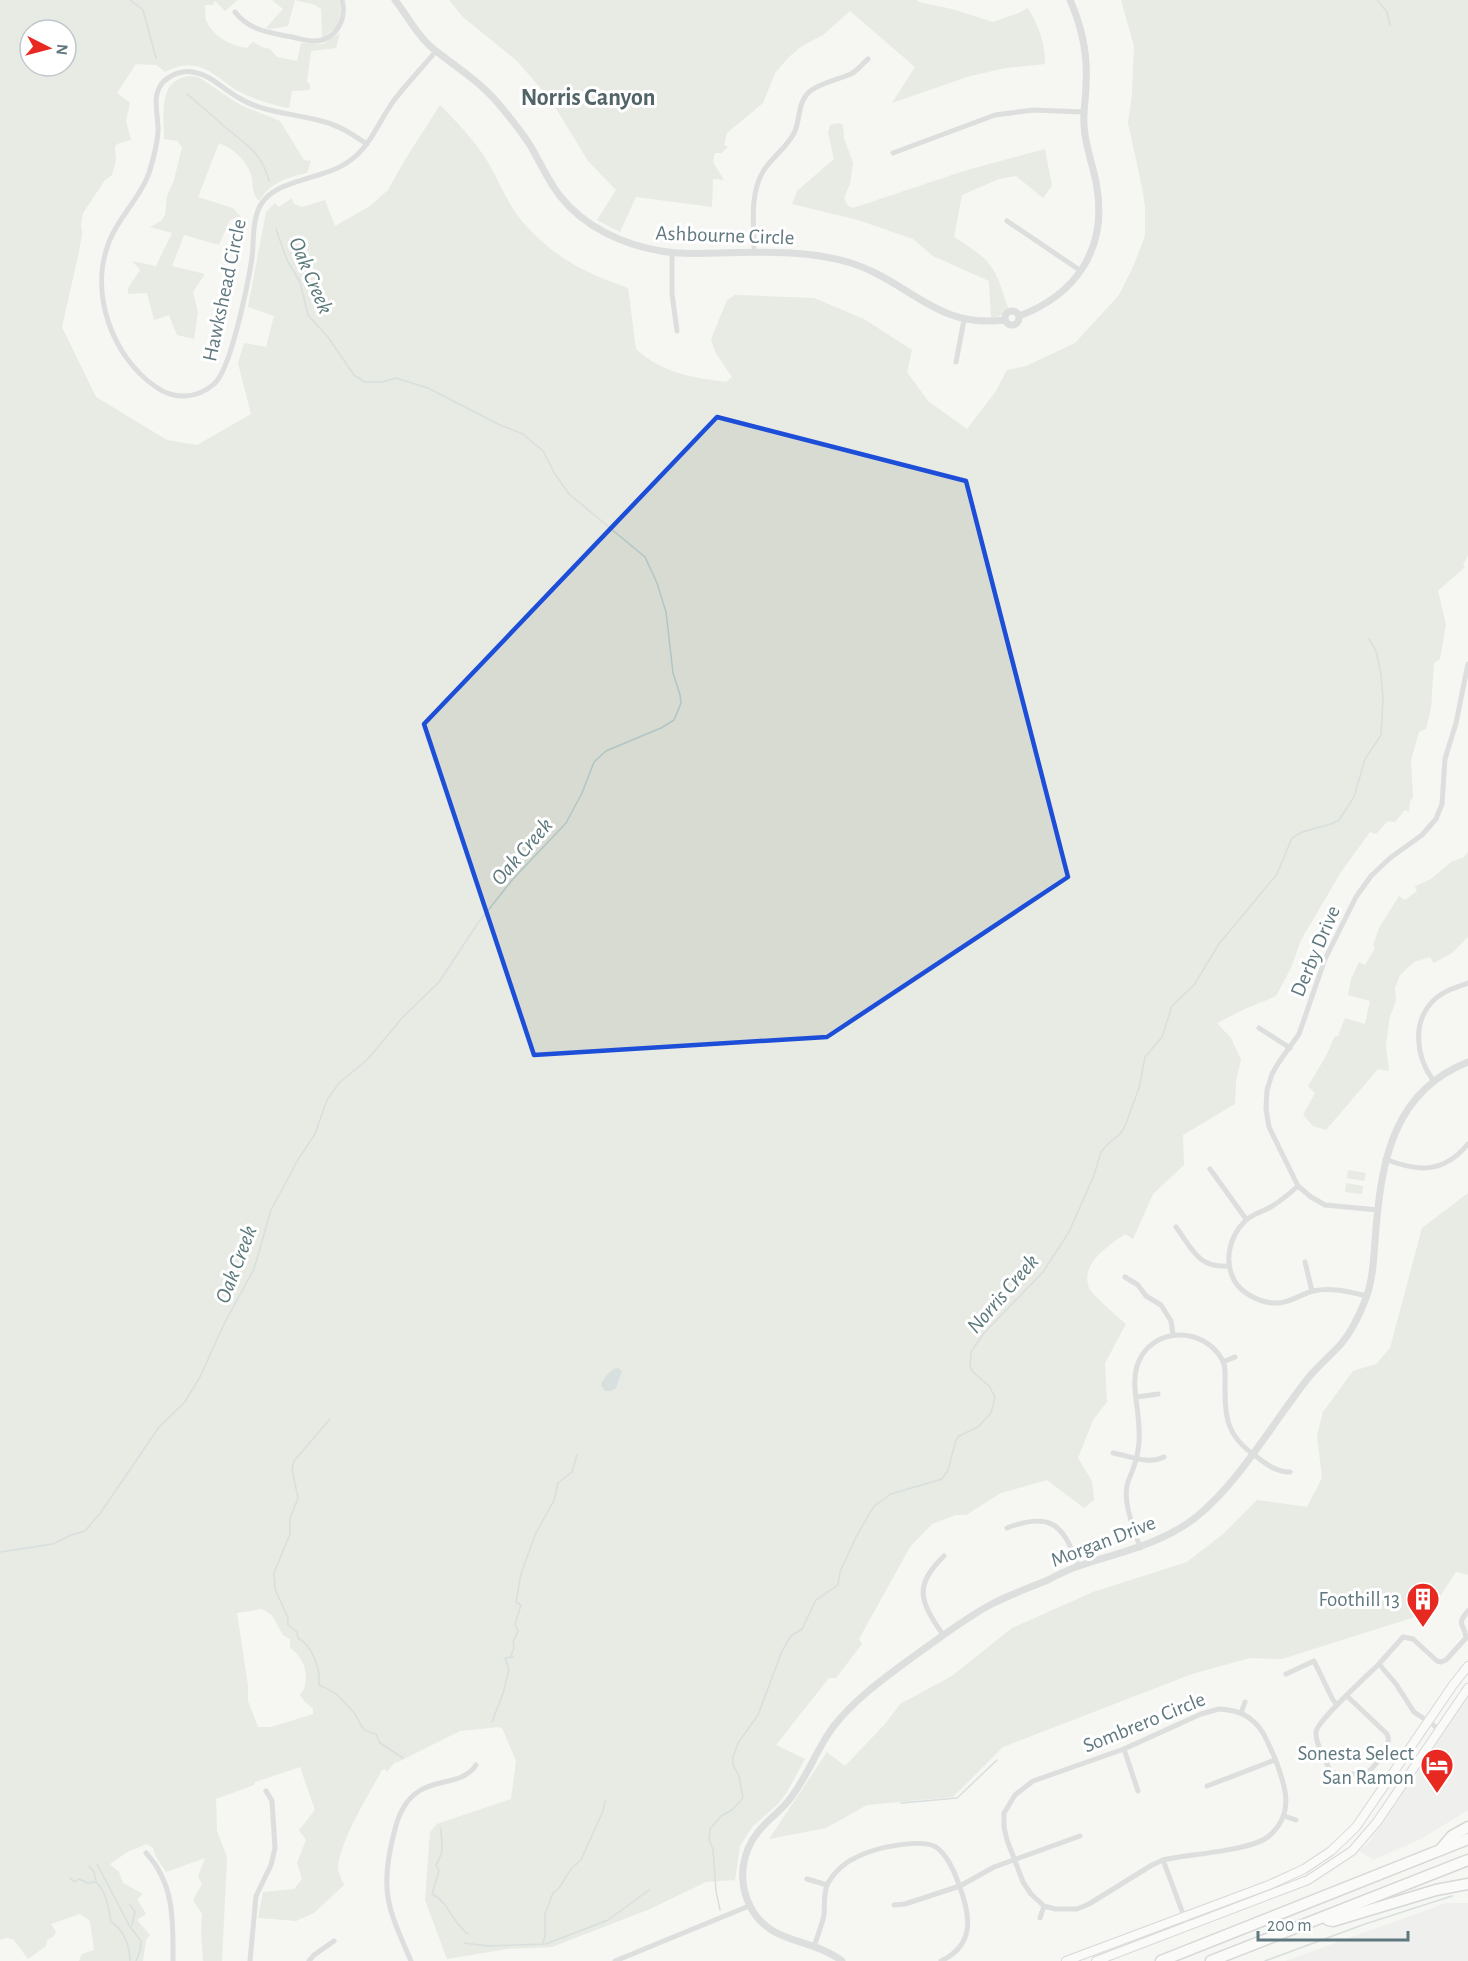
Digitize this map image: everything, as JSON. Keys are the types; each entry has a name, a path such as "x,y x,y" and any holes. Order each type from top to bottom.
{"highway":[{"path":"1440,1850 1452,1836 1468,1827"},
{"path":"1161,1961 1468,1839"},
{"path":"1211,1961 1468,1860"},
{"path":"1319,1919 1333,1921 1436,1890 1468,1884"}],"main road":[{"path":"1066,1961 1269,1885 1304,1869 1340,1844 1356,1827 1468,1666"},
{"path":"1096,1961 1308,1880 1352,1851 1377,1822 1468,1688"}],"street":[{"path":"236,12 256,29 313,41 329,36 338,29 343,13 342,0"},
{"name":"Ashbourne Circle","path":"395,0 417,32 436,51 495,100 519,130 560,196 587,221 616,238 634,246 672,253 754,252 812,255 851,263 879,275 927,305 964,320 986,321 1005,320 1006,314 1011,310 1019,316 1045,305 1058,296 1081,271 1093,249 1099,218 1097,186 1085,141 1087,68 1078,19 1070,0"},
{"name":"Hawkshead Circle","path":"367,144 327,122 270,112 253,106 224,89 208,76 185,71 174,74 164,81 157,97 158,130 155,153 139,194 122,216 109,240 102,282 105,312 114,337 125,356 149,382 164,392 179,397 201,393 215,383 221,376 230,350 252,257 257,214 265,198 284,185 314,178 347,164 363,150 367,144 396,98 436,51"},
{"path":"754,252 755,200 760,177 792,137 803,100 813,89 850,74 868,58"},
{"path":"892,153 984,118 1001,114 1034,110 1084,112"},
{"path":"1007,221 1081,271"},
{"path":"672,253 672,294 677,331"},
{"path":"956,362 964,320"},
{"name":"Derby Drive","path":"1378,1210 1325,1205 1298,1186 1269,1127 1266,1109 1267,1090 1272,1074 1299,1035 1325,959 1356,897 1371,876 1390,858 1422,835 1436,819 1442,804 1445,759 1456,723 1468,664"},
{"path":"1433,1080 1420,1058 1418,1043 1420,1025 1427,1009 1435,999 1450,989 1468,982"},
{"path":"1259,1028 1290,1048"},
{"name":"Morgan Drive","path":"749,1906 743,1886 743,1867 748,1849 756,1834 796,1791 817,1751 833,1728 850,1707 879,1681 943,1635 992,1604 1078,1566 1140,1548 1160,1539 1196,1517 1219,1497 1310,1376 1351,1330 1367,1296 1380,1184 1385,1159 1396,1130 1406,1113 1433,1080 1468,1062"},
{"path":"1385,1159 1405,1167 1421,1169 1437,1167 1451,1161 1468,1144"},
{"path":"1210,1169 1246,1219"},
{"path":"1298,1186 1276,1204 1246,1219 1233,1239 1228,1254 1229,1266 1237,1285 1258,1300 1273,1303 1312,1291 1346,1291 1367,1296"},
{"path":"1176,1227 1203,1262 1210,1266 1229,1266"},
{"path":"1305,1262 1312,1291"},
{"path":"1125,1277 1138,1285 1146,1296 1161,1305 1171,1321 1173,1334"},
{"path":"1140,1548 1126,1494 1140,1438 1135,1376 1137,1365 1154,1342 1173,1334 1198,1338 1208,1344 1223,1362 1226,1375 1224,1404 1229,1427 1236,1439 1252,1454 1281,1472 1290,1472"},
{"path":"1223,1362 1235,1357"},
{"path":"1137,1397 1158,1394"},
{"path":"1113,1453 1152,1461 1164,1457"},
{"path":"1007,1528 1038,1519 1050,1522 1071,1545 1078,1566"},
{"path":"943,1635 925,1605 923,1590 926,1578 944,1556"},
{"path":"1347,1696 1387,1734 1389,1739 1388,1744 1367,1773 1341,1775 1330,1771 1316,1732 1319,1725 1337,1705 1404,1637 1413,1639 1437,1660 1446,1660 1466,1638 1460,1623 1468,1611"},
{"path":"1286,1674 1314,1661 1337,1705"},
{"path":"1379,1664 1396,1684 1414,1712 1440,1729"},
{"path":"997,1811 1004,1813 1007,1840 1023,1882 1031,1894 1044,1906 1055,1909 1068,1910 1083,1907 1163,1860 1261,1842 1279,1826 1284,1816 1287,1794 1260,1728 1241,1713 1245,1702"},
{"name":"Sombrero Circle","path":"1004,1813 1015,1795 1033,1781 1125,1749 1210,1711 1232,1710 1241,1713"},
{"path":"1125,1749 1138,1791"},
{"path":"1207,1786 1275,1760"},
{"path":"411,1961 392,1918 386,1893 386,1872 399,1816 407,1801 419,1791 471,1774 476,1765"},
{"path":"250,1961 256,1896 271,1865 275,1848 272,1801 266,1791"},
{"path":"1284,1816 1296,1820"},
{"path":"894,1905 905,1904 960,1886 1013,1859 1080,1836"},
{"path":"935,1847 938,1840"},
{"path":"814,1946 822,1921 827,1885 844,1865 860,1855 903,1844 920,1844 935,1847 953,1869 969,1914 964,1938 953,1953 940,1961"},
{"path":"146,1853 157,1867 170,1898 173,1961"},
{"path":"1163,1860 1188,1927"},
{"path":"807,1879 827,1885"},
{"path":"615,1961 749,1906 774,1932 788,1940 814,1946 842,1961"},
{"path":"1040,1918 1044,1906"},
{"path":"964,1938 971,1942"},
{"path":"309,1961 334,1941"}],"highlighted area":[{"path":"717,417 966,481 1068,877 827,1037 534,1055 424,724"}],"shaded area":[{"path":"0,0 238,0 225,11 215,1 213,5 205,5 206,20 213,31 235,45 247,48 253,42 270,49 277,57 297,61 301,43 323,44 340,33 336,48 311,51 307,82 310,84 310,90 292,91 289,108 270,104 240,92 206,69 188,65 165,72 156,65 136,64 117,93 130,103 126,121 131,140 117,144 115,147 116,160 112,175 105,180 83,213 79,252 62,327 96,397 167,440 197,445 251,414 238,363 244,343 266,347 274,316 248,307 266,212 275,203 279,207 292,198 294,204 302,207 325,200 335,226 370,206 388,190 440,105 482,153 516,213 534,234 558,254 583,270 628,288 636,349 657,364 678,373 726,382 732,377 715,352 711,339 727,300 735,295 814,298 864,319 912,350 907,372 928,401 967,429 996,391 1007,370 1026,366 1075,343 1119,295 1145,236 1142,187 1128,123 1134,46 1121,0 1468,0 1468,555 1463,565 1465,567 1438,591 1446,625 1440,659 1434,663 1431,708 1426,729 1419,732 1411,760 1413,797 1410,801 1409,812 1405,810 1395,822 1388,821 1376,834 1370,832 1341,872 1301,940 1291,968 1276,996 1217,1023 1231,1038 1241,1060 1236,1081 1235,1104 1183,1135 1184,1165 1153,1194 1133,1239 1125,1234 1097,1256 1088,1271 1087,1279 1091,1291 1126,1324 1105,1363 1107,1402 1093,1420 1078,1458 1092,1481 1094,1500 1084,1508 1047,1480 1001,1493 966,1515 956,1515 932,1524 910,1547 859,1639 862,1644 836,1678 829,1678 776,1745 805,1759 787,1792 778,1804 753,1826 740,1846 735,1880 706,1882 650,1909 552,1947 507,1949 447,1959 425,1900 430,1832 437,1824 511,1799 516,1761 502,1728 499,1727 460,1731 395,1762 387,1772 385,1769 382,1770 356,1818 340,1857 339,1874 344,1885 314,1913 296,1921 258,1918 263,1892 294,1889 302,1879 297,1863 306,1840 299,1830 315,1810 300,1767 255,1782 254,1785 216,1799 217,1831 227,1857 222,1961 203,1961 202,1914 193,1900 202,1884 198,1877 205,1858 166,1872 153,1848 147,1844 129,1851 110,1864 119,1872 123,1883 143,1894 137,1899 146,1914 137,1920 150,1935 146,1940 143,1961 79,1961 82,1954 94,1950 90,1921 80,1914 51,1924 56,1932 54,1936 47,1940 46,1946 28,1959 13,1939 0,1940","holes":["262,1609 272,1615 283,1635 290,1639 290,1648 303,1663 306,1683 300,1695 313,1709 313,1714 271,1727 258,1727 248,1701 248,1686 237,1613"]},
{"path":"272,0 295,0 288,26 266,28 283,9"},
{"path":"295,0 339,0 340,12 336,26 322,37 321,9 315,5"},
{"path":"449,0 917,0 993,22 1028,8 1041,35 1045,64 1006,68 970,76 892,103 915,67 850,11 823,35 802,46 788,58 775,73 763,103 727,133 724,145 728,147 721,153 715,153 713,162 724,180 713,179 712,207 636,197 620,232 597,220 616,190 588,161 551,100 517,61 463,17"},
{"path":"193,76 200,78 240,105 280,121 304,160 311,161 307,173 280,182 268,190 259,201 254,193 252,178 244,161 235,152 219,143 198,197 233,208 241,217 230,220 219,245 184,235 172,266 205,274 193,292 198,313 194,339 177,335 169,315 154,320 147,293 128,294 128,288 140,270 132,261 156,266 172,233 150,227 162,220 165,215 167,196 174,180 182,147 177,141 164,139 165,98 173,83 181,78"},
{"path":"838,123 843,125 844,138 853,163 850,184 844,198 848,206 853,208 967,170 1045,149 1052,186 1043,198 1016,176 999,179 962,195 954,237 985,259 995,273 1008,308 1000,316 991,318 989,281 933,256 913,239 858,220 792,204 797,191 834,159 828,133 830,125"},
{"path":"1468,852 1468,937 1452,953 1434,963 1430,957 1414,962 1400,975 1395,988 1396,1001 1390,1016 1386,1045 1389,1071 1378,1069 1326,1130 1313,1126 1303,1115 1315,1093 1308,1086 1335,1036 1338,1036 1345,1018 1365,1024 1370,1001 1348,995 1351,979 1359,962 1365,965 1375,948 1373,946 1379,928 1399,896 1405,900 1417,891 1415,886 1431,879 1451,862 1464,857"},
{"path":"1348,1170 1366,1173 1364,1181 1347,1178"},
{"path":"1346,1183 1363,1186 1362,1194 1345,1192"},
{"path":"1468,1193 1468,1575 1456,1572 1437,1601 1415,1617 1282,1659 1250,1658 1192,1674 1003,1747 953,1797 867,1805 826,1828 769,1839 827,1752 845,1766 885,1724 900,1704 952,1676 1012,1628 1093,1592 1187,1562 1223,1534 1257,1500 1307,1507 1322,1478 1317,1435 1323,1412 1353,1371 1376,1364 1390,1348 1422,1228"},
{"path":"618,1368 622,1371 616,1388 605,1391 601,1385 610,1372"},
{"path":"1468,1698 1468,1810 1421,1839 1373,1860 1359,1851 1370,1841"},
{"path":"1446,1903 1468,1903 1468,1961 1285,1961"}],"waterway":[{"name":"Oak Creek","path":"130,0 143,10 156,58"},
{"path":"1377,0 1387,12 1390,25"},
{"name":"Oak Creek","path":"187,94 253,150 262,163 269,181"},
{"name":"Oak Creek","path":"0,1552 53,1544 85,1531 101,1512 159,1427 184,1403 200,1377 224,1324 254,1269 271,1210 299,1158 315,1134 327,1100 339,1083 367,1060 402,1018 439,982 478,923 513,879 566,823 582,793 594,762 606,751 661,728 674,720 681,703 673,673 666,612 657,583 645,557 569,494 543,451 523,434 500,425 428,388 396,378 382,382 365,382 354,375 328,337 308,315 300,282 287,260 276,229"},
{"name":"Norris Creek","path":"720,1910 716,1891 713,1849 709,1840 710,1829 721,1816 732,1810 743,1798 739,1776 733,1765 733,1757 738,1743 758,1715 782,1651 791,1636 802,1629 816,1600 838,1585 840,1572 856,1537 874,1506 891,1494 942,1479 948,1470 956,1440 959,1436 978,1427 991,1413 995,1397 989,1386 970,1367 971,1352 984,1333 1043,1272 1069,1232 1094,1175 1101,1152 1125,1126 1139,1088 1145,1057 1162,1037 1172,1006 1194,985 1219,944 1277,874 1292,838 1302,832 1339,820 1354,797 1365,759 1381,735 1383,698 1381,674 1376,651 1369,639"},
{"path":"330,1419 294,1461 292,1469 298,1498 290,1519 290,1534 274,1573 275,1589 288,1618 288,1625 297,1632 298,1638 303,1641 314,1658 319,1672 319,1685 338,1696 353,1711 363,1728 376,1734 380,1743 403,1758"},
{"path":"492,1722 509,1670 505,1658 513,1657 511,1655 514,1648 513,1642 518,1631 515,1624 521,1605 516,1602 521,1574 535,1535 554,1500 558,1483 572,1472 577,1455"},
{"path":"901,1803 957,1798 997,1760"},
{"path":"543,1943 545,1914 553,1893 571,1869 581,1860 603,1811 605,1801"},
{"path":"441,1828 442,1849 436,1865 439,1871 432,1894 438,1897 458,1925 468,1934"},
{"path":"97,1864 129,1925 141,1941 136,1961"},
{"path":"89,1866 94,1872 96,1881"},
{"path":"70,1878 74,1882 79,1879 88,1883 96,1882 102,1890 111,1922 116,1925 125,1939 130,1961"},
{"path":"464,1943 488,1946 546,1944 608,1920 649,1890"},
{"path":"1265,1961 1365,1924 1452,1896"},
{"path":"130,1905 135,1912 132,1925"}],"place":[{"name":"Foothill 13","path":"1423,1628"},
{"name":"Sonesta Select San Ramon","path":"1437,1794"}],"district":[{"name":"Norris Canyon","path":"588,97"}]}
